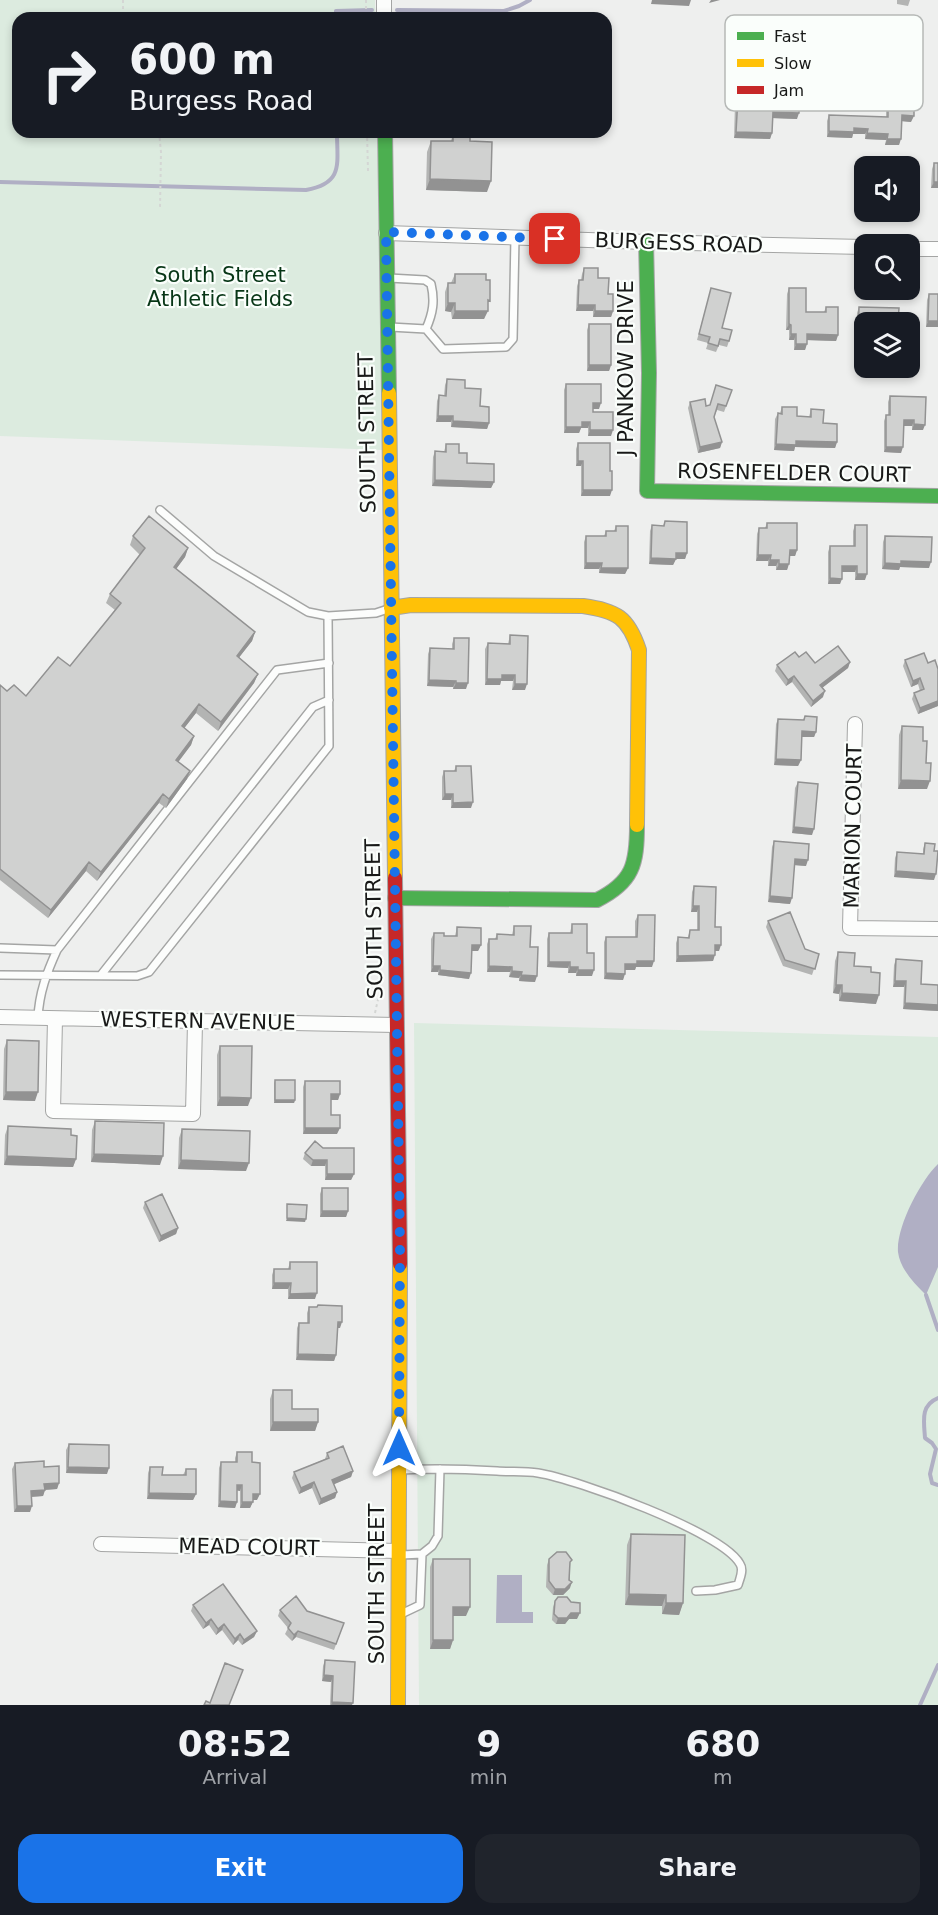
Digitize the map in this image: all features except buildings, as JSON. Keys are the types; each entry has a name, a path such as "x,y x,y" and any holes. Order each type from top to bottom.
{"street":[{"name":"SOUTH STREET","path":"385,138 400,1248 398,1705"},
{"name":"BURGESS ROAD","path":"386,232 854,248"},
{"name":"J PANKOW DRIVE","path":"646,242 649,373 647,491 650,491"},
{"path":"920,249 938,249"},
{"name":"ROSENFELDER COURT","path":"650,491 938,496"},
{"path":"391,608 411,605 604,608 623,618 633,629 639,650 637,848 630,875 618,891 597,900 394,898"},
{"name":"MARION COURT","path":"855,724 850,927 938,929"},
{"name":"WESTERN AVENUE","path":"0,1017 396,1025"},
{"path":"55,1019 53,1111 193,1114 195,1022"},
{"name":"MEAD COURT","path":"101,1544 398,1553"}],"lane":[{"path":"387,327 426,329 443,349 506,347 513,339 515,237"},
{"path":"386,278 425,280 431,284 434,294 433,313 426,329"},
{"path":"160,510 214,556 308,612 328,616 376,613 391,608"},
{"path":"0,975 137,976 149,972 329,746 328,616"},
{"path":"38,1018 39,999 57,950 277,670 329,663"},
{"path":"101,975 313,707 329,699"},
{"path":"0,948 57,950"},
{"path":"399,1471 440,1469 538,1473 613,1497 703,1535 734,1556 742,1566 738,1585 696,1591"},
{"path":"398,1553 422,1554 432,1546 438,1536 440,1469"},
{"path":"398,1615 420,1605 422,1554"}],"path":[{"path":"159,138 160,208"}],"green space":[{"name":"South Street Athletic Fields","path":"0,0 375,0 375,12 12,12 12,138 377,138 382,450 0,436"},
{"path":"414,1023 938,1037 938,1705 419,1705"}],"water":[{"path":"938,1164 938,1267 926,1295 905,1270 899,1258 898,1242 905,1217 917,1192"},
{"path":"497,1575 522,1575 522,1612 533,1612 533,1623 496,1623"}],"waterway":[{"path":"397,10 504,11 530,0"},
{"path":"336,12 372,10"},
{"path":"0,182 306,190 318,187 333,177 337,163 337,138"},
{"path":"926,1295 938,1330"},
{"path":"938,1398 928,1405 924,1415 925,1438 936,1449 930,1474 932,1483 938,1485"},
{"path":"920,1705 938,1665"}],"traffic: fast":[{"path":"385,138 389,393"},
{"path":"646,242 649,373 647,491 938,496"},
{"path":"395,898 597,900 618,886 630,870 636,851 637,825"}],"traffic: slow":[{"path":"389,393 395,878"},
{"path":"391,608 411,605 583,606 605,610 620,618 630,630 639,650 637,825"},
{"path":"398,1705 400,1264"}],"traffic: jam":[{"path":"395,878 400,1264"}],"route":[{"path":"399,1448 400,1248 386,232 555,239"}]}
